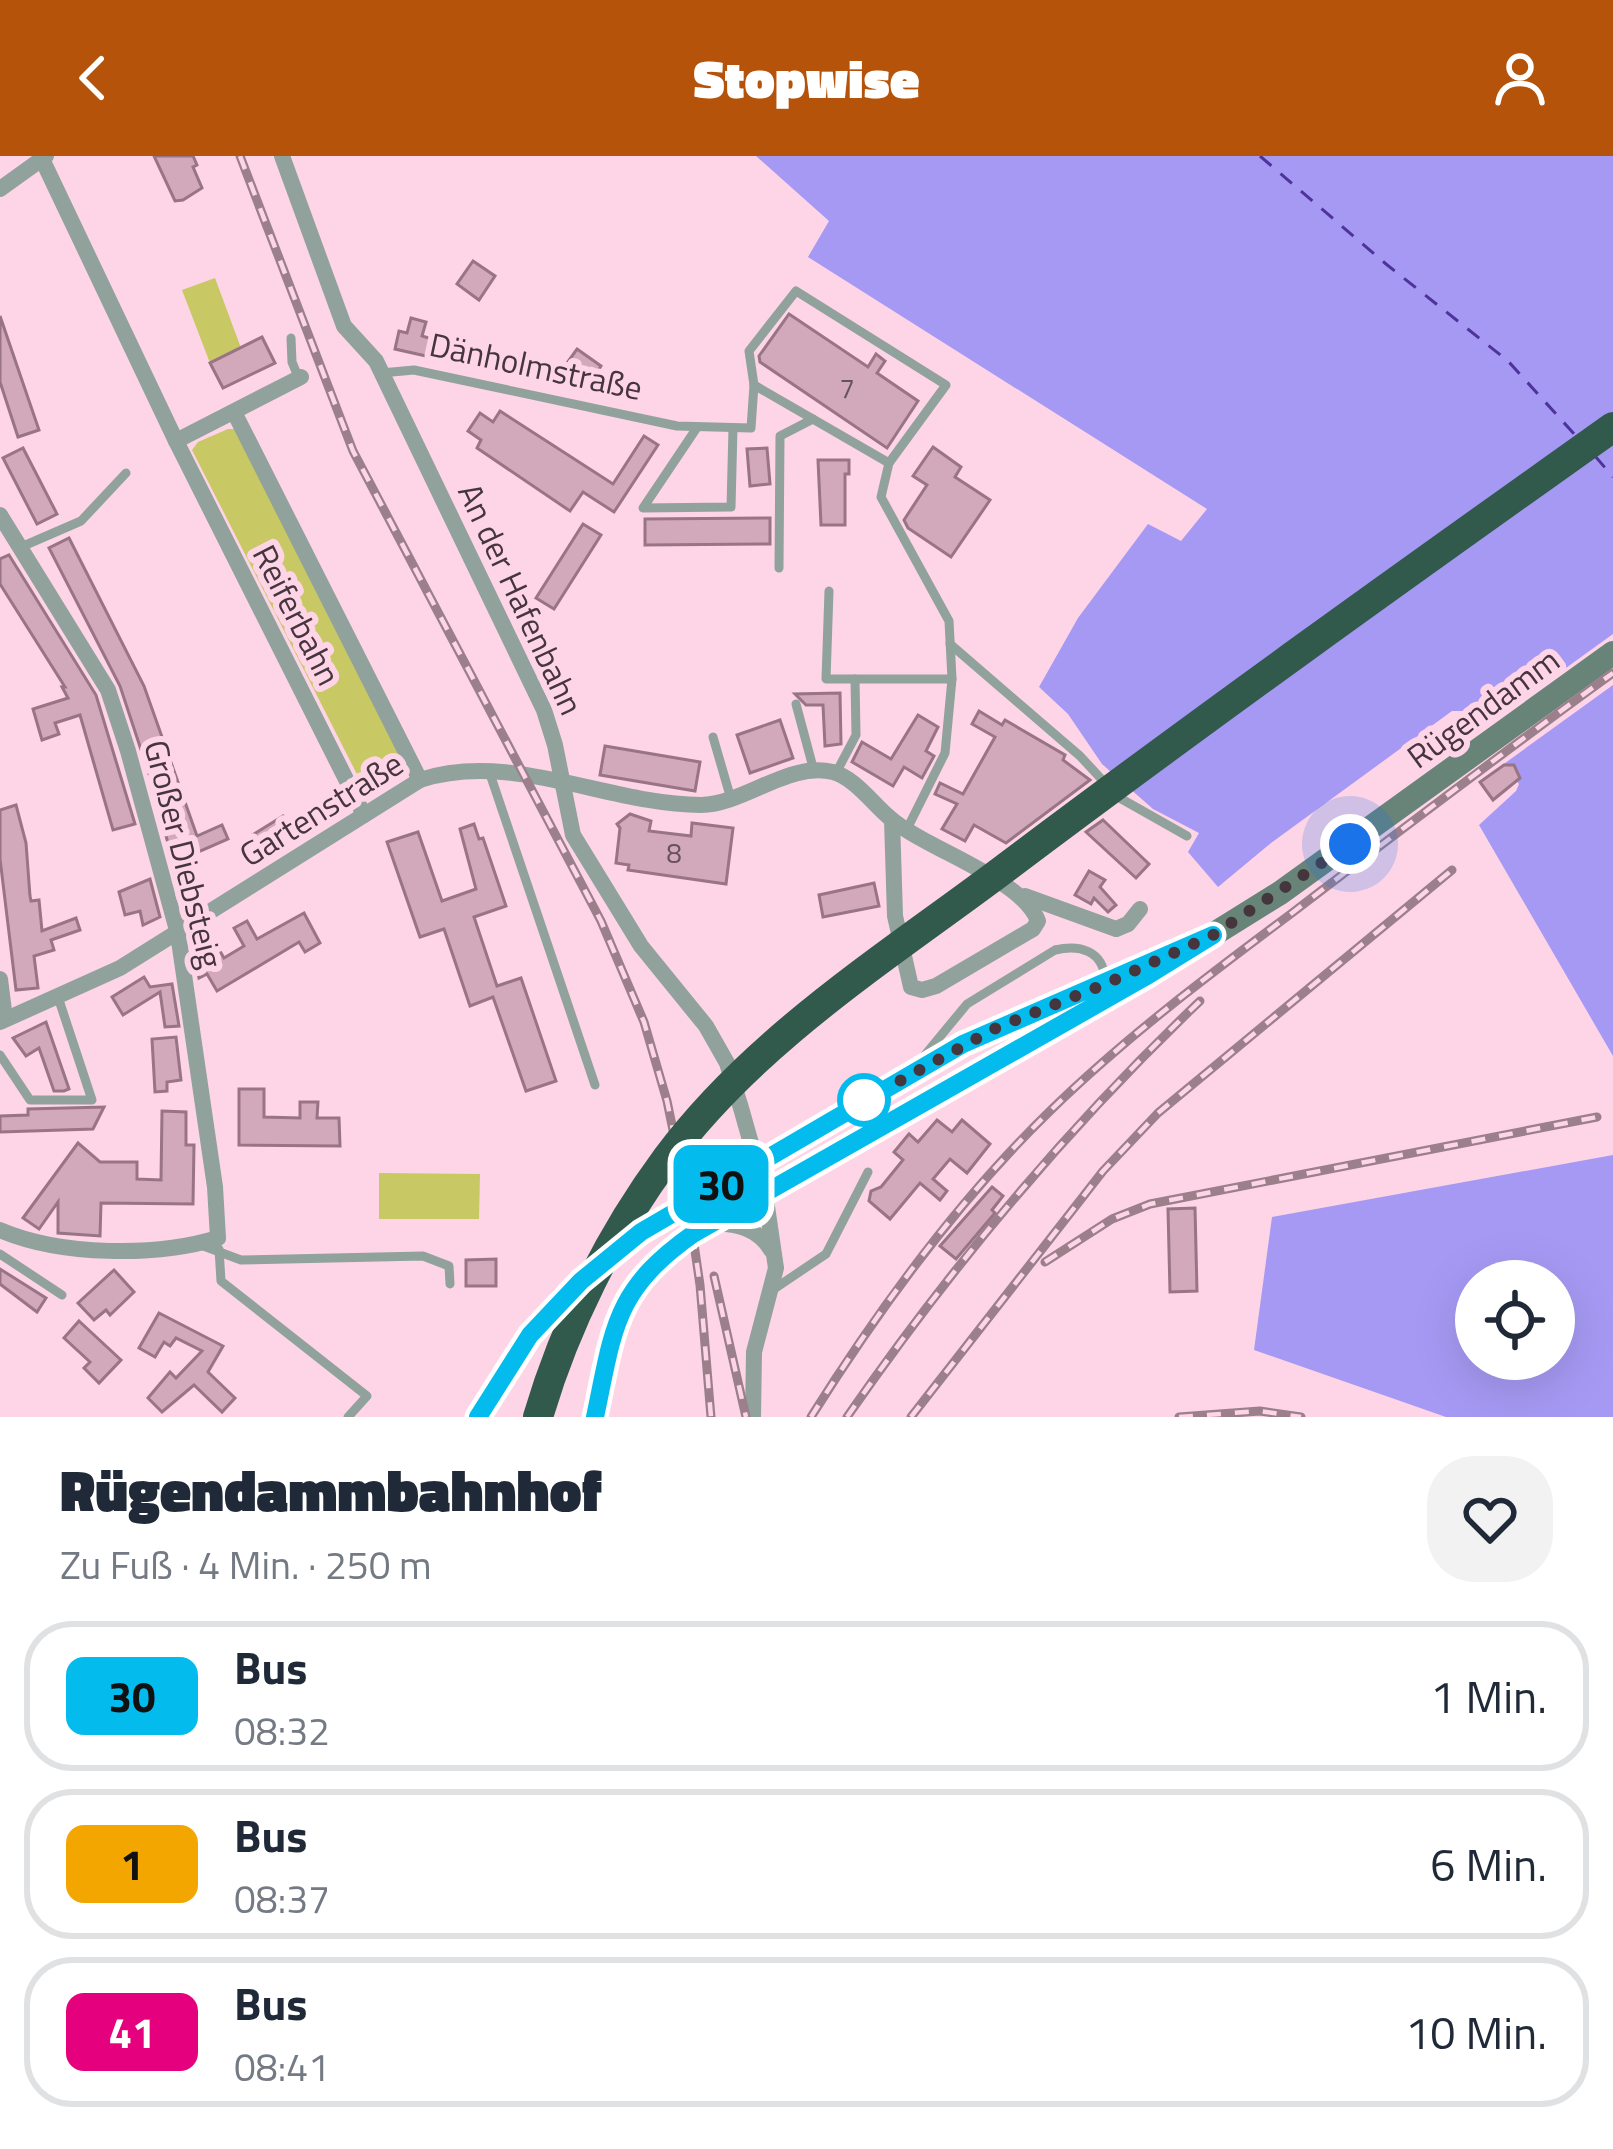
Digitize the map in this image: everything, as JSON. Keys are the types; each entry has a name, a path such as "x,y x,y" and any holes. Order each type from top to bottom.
{"highway":[{"path":"538,1417 578,1306 609,1251 667,1159 735,1080 830,1000 1186,731 1613,427"}],"main road":[{"name":"Rügendamm","path":"1213,935 1280,893 1613,653"},
{"path":"479,1417 530,1335 581,1281 641,1232 996,1028 1213,935"},
{"path":"596,1417 627,1298 658,1258 1213,935"}],"street":[{"name":"An der Hafenbahn","path":"283,156 344,326 381,373 544,710 573,835 641,946 680,991 728,1063 765,1193 776,1268 754,1352 753,1417"},
{"path":"0,189 45,158"},
{"name":"Reiferbahn","path":"45,158 176,441 364,815"},
{"path":"176,441 300,378"},
{"name":"Reiferbahn","path":"234,412 420,780"},
{"name":"Großer Diebsteig","path":"0,515 12,545 108,690 178,934 215,1187 219,1246"},
{"name":"Gartenstraße","path":"3,1021 178,934 420,780 469,771 706,805 814,771"},
{"path":"814,771 836,773 899,824 1013,892 1033,907 1038,921 1033,929 936,986 922,990 908,981 896,916 899,824"},
{"path":"1013,892 1116,928 1128,924 1140,910"},
{"path":"0,979 3,1021"},
{"path":"710,1224 735,1225 762,1236 776,1268"},
{"path":"0,1230 58,1248 89,1251 219,1246"}],"lane":[{"path":"751,428 754,385 749,351 796,291 946,385 889,463 881,497 949,621 952,679 945,753 899,824"},
{"path":"291,338 300,378"},
{"name":"Dänholmstraße","path":"381,373 414,370 677,426 751,428 780,436"},
{"path":"754,385 889,463"},
{"path":"779,568 780,436 813,419"},
{"path":"696,429 643,508 730,507 733,428"},
{"path":"12,545 81,521 126,473"},
{"path":"829,591 826,679 952,679"},
{"path":"950,644 1079,756 1118,797 1186,836"},
{"path":"836,773 856,735 855,679"},
{"path":"796,704 814,771"},
{"path":"713,736 731,799"},
{"path":"490,774 595,1085"},
{"path":"894,1084 967,1004 1055,950 1070,946 1093,953 1106,974 1100,995 1082,1012"},
{"path":"0,1055 30,1100 92,1100 58,997"},
{"path":"773,1289 826,1254 868,1172"},
{"path":"219,1246 241,1261 423,1256 449,1266 450,1284"},
{"path":"219,1246 221,1281 367,1396 348,1417"},
{"path":"0,1254 62,1295"}],"shaded area":[{"path":"756,156 1613,156 1613,1056 1479,825 1519,784 1465,711 1452,711 1218,887 1188,852 1199,833 1153,809 1102,764 1068,714 1039,687 1078,618 1148,524 1181,541 1207,509 808,257 829,221"},
{"path":"215,278 241,348 210,363 182,290"},
{"path":"236,429 409,772 379,789 365,790 192,450 198,442"},
{"path":"1613,1155 1613,1417 1446,1417 1254,1350 1272,1217"},
{"path":"379,1173 480,1174 479,1219 379,1219"}],"pier":[{"path":"1613,634 1613,685 1501,766 1477,732"}],"building":[{"path":"154,156 193,156 202,188 175,201"},
{"path":"473,261 495,276 479,300 457,284"},
{"path":"789,314 868,367 876,354 885,361 877,373 918,401 887,448 760,362 759,356"},
{"path":"0,316 39,430 18,437 0,382"},
{"path":"411,318 426,322 422,336 461,348 457,363 395,349 399,331 407,333"},
{"path":"262,337 275,363 223,388 210,363"},
{"path":"577,349 601,366 591,394 559,374"},
{"path":"500,411 613,484 644,436 658,445 614,512 583,492 570,511 477,448 481,440 468,431 480,413 493,422"},
{"path":"933,447 961,467 955,477 990,500 951,557 908,528 904,520 927,485 913,476"},
{"path":"23,448 57,514 37,524 3,458"},
{"path":"767,448 770,484 750,486 747,449"},
{"path":"818,460 849,460 845,525 821,525"},
{"path":"770,518 770,544 645,545 645,519"},
{"path":"583,524 601,535 554,609 536,598"},
{"path":"69,538 144,686 197,836 222,825 228,839 191,855 202,900 184,906 154,789 120,686 49,548"},
{"path":"9,555 96,695 135,824 113,830 80,715 55,723 59,734 42,740 33,709 68,698 0,584 0,559"},
{"path":"840,693 841,744 825,746 823,705 806,705 795,694"},
{"path":"979,711 1002,725 1005,720 1065,755 1063,760 1090,780 1006,843 974,825 965,841 942,829 957,804 935,794 940,783 963,794 995,737 972,724"},
{"path":"918,715 938,727 926,751 934,756 922,778 904,767 893,786 852,762 862,742 891,759"},
{"path":"780,720 793,758 750,773 737,735"},
{"path":"605,746 700,762 695,791 600,775"},
{"path":"1504,765 1514,765 1520,778 1493,800 1480,782"},
{"path":"16,805 26,843 31,901 39,900 42,931 76,918 80,930 51,940 54,950 34,956 38,988 16,990 0,859 0,810"},
{"path":"630,814 651,821 649,831 691,836 692,823 733,828 726,884 628,870 629,865 616,863 617,824"},
{"path":"283,816 295,835 261,856 249,837"},
{"path":"1103,820 1149,864 1136,878 1086,832"},
{"path":"474,824 506,906 474,917 497,986 521,978 556,1081 526,1091 493,997 470,1006 444,929 420,937 387,842 418,832 442,901 476,889 460,829"},
{"path":"1089,871 1105,880 1100,887 1116,905 1108,912 1094,898 1091,904 1075,895"},
{"path":"150,879 160,917 143,925 140,911 125,915 119,892"},
{"path":"874,883 879,906 823,917 819,895"},
{"path":"304,913 320,943 305,952 299,942 217,991 207,974 199,978 194,952 214,941 224,958 244,946 234,928 247,921 257,939"},
{"path":"144,977 150,987 172,984 179,1026 165,1027 160,992 123,1015 112,997"},
{"path":"46,1022 69,1089 64,1091 54,1091 39,1048 26,1056 13,1038"},
{"path":"176,1037 181,1080 167,1082 167,1091 155,1092 152,1039"},
{"path":"239,1089 264,1089 264,1117 300,1118 300,1102 318,1102 317,1118 339,1118 340,1146 239,1145"},
{"path":"104,1107 93,1129 0,1132 0,1116 28,1115 28,1109"},
{"path":"162,1111 186,1112 186,1145 194,1145 193,1204 101,1203 100,1236 58,1233 58,1202 39,1229 23,1218 78,1143 100,1162 137,1162 137,1179 161,1180"},
{"path":"937,1120 952,1132 962,1120 990,1144 967,1173 950,1159 933,1179 947,1191 940,1200 920,1183 890,1219 869,1201 871,1191 881,1187 903,1160 894,1152 909,1134 918,1142"},
{"path":"992,1187 1003,1196 992,1210 995,1213 956,1259 940,1246"},
{"path":"1195,1208 1197,1291 1170,1292 1168,1209"},
{"path":"496,1259 496,1286 466,1286 466,1260"},
{"path":"0,1269 46,1298 37,1312 0,1284"},
{"path":"114,1270 134,1292 110,1315 106,1310 94,1320 78,1303"},
{"path":"159,1313 223,1346 208,1372 235,1398 222,1412 194,1385 162,1412 148,1398 170,1372 176,1378 202,1351 176,1338 170,1346 164,1342 155,1357 139,1348"},
{"path":"79,1321 121,1360 99,1383 84,1368 90,1362 64,1338"}],"ferry route":[{"path":"1260,156 1508,361 1576,436"},
{"path":"1595,456 1613,477"}],"railway":[{"path":"240,156 353,451 601,921 644,1022 667,1101 688,1203 711,1417"},
{"path":"811,1417 893,1295 953,1217 1080,1082 1199,983 1613,673"},
{"path":"911,1417 1103,1171 1158,1113 1452,870"},
{"path":"847,1417 927,1306 1013,1200 1200,1001"},
{"path":"1045,1262 1112,1219 1150,1204 1597,1117"},
{"path":"714,1276 746,1417"},
{"path":"1179,1417 1260,1411 1301,1417"}],"bus line":[{"name":"30","path":"478,1417 530,1335 581,1281 641,1232 963,1044 1213,935 658,1258 627,1298 595,1417"}],"route":[{"path":"864,1100 854,1106 996,1028 1213,935 1350,844"}]}
